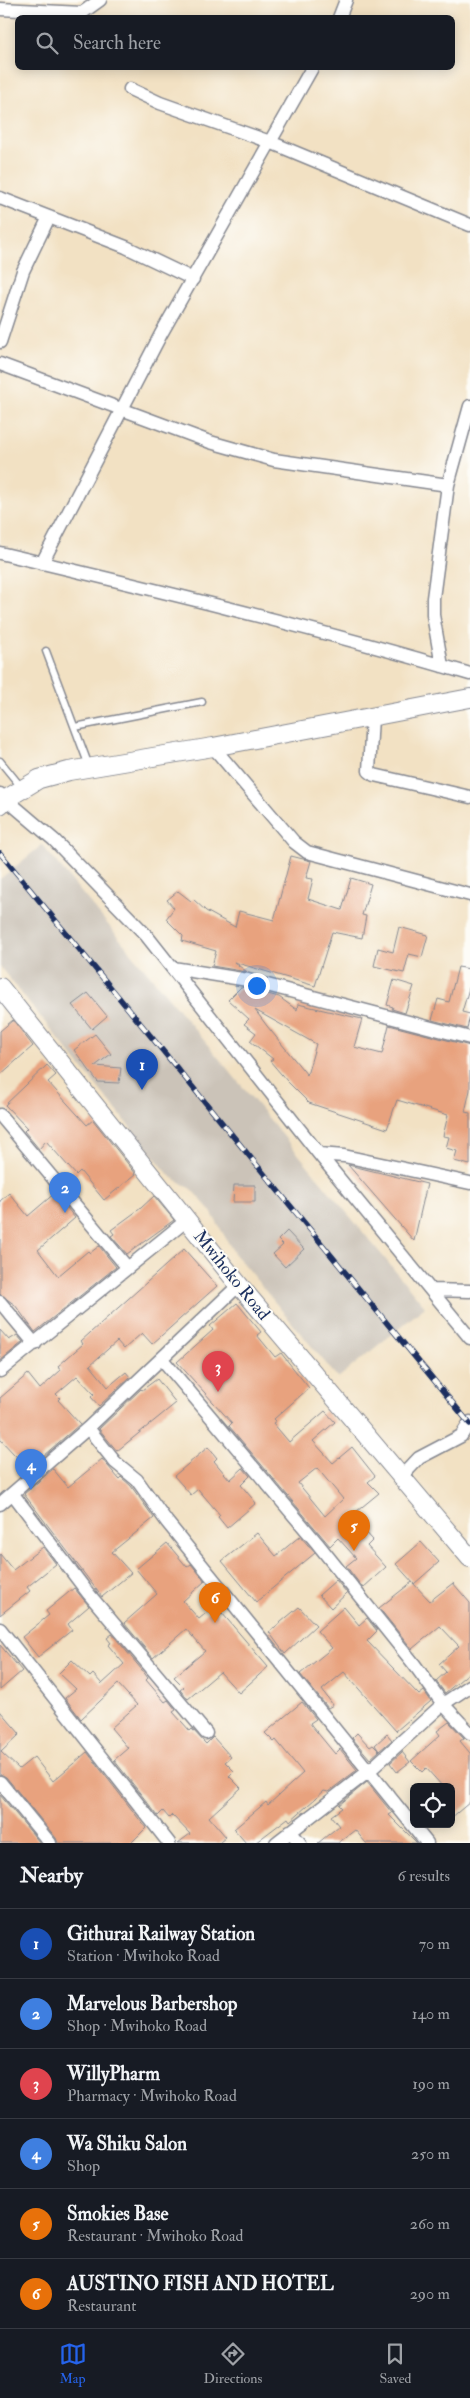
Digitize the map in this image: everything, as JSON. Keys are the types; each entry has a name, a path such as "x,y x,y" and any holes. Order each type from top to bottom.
{"street":[{"path":"0,9 82,13 100,0"},
{"path":"340,15 346,0"},
{"path":"42,562 161,334 311,70"},
{"path":"130,89 160,103 270,142 470,225"},
{"path":"0,198 126,247 193,278"},
{"path":"0,342 23,271 49,217"},
{"path":"0,364 210,442 274,460 448,485"},
{"path":"442,666 433,616 433,598 448,485 470,406"},
{"path":"0,553 42,562 470,674"},
{"path":"470,698 213,747 90,768 40,779 2,799 54,840 146,936 319,1154 470,1338"},
{"path":"372,717 368,762 369,770 374,775 470,797"},
{"path":"213,747 294,842 307,852 470,895"},
{"path":"173,968 248,980 470,1038"},
{"name":"Mwihoko Road","path":"0,986 239,1286 470,1558"},
{"path":"0,1115 127,1268"},
{"path":"319,1154 344,1156 470,1183"},
{"path":"0,1371 187,1220"},
{"path":"0,1504 88,1428 239,1286"},
{"path":"432,1290 470,1291"},
{"path":"0,1302 35,1344"},
{"path":"162,1359 317,1543 414,1664 443,1704 470,1733"},
{"path":"401,1477 419,1458 461,1436 470,1422"},
{"path":"88,1428 116,1462 137,1480 167,1522 427,1843"},
{"path":"13,1494 88,1593 206,1732"},
{"path":"0,1629 169,1843"},
{"path":"276,1843 290,1830 369,1771 443,1704 470,1686"},
{"path":"0,1782 50,1843"},
{"path":"290,1830 300,1843"}],"lane":[{"path":"46,651 90,768"},
{"path":"75,727 202,702"},
{"path":"0,761 23,789"}],"shaded area":[{"path":"42,845 425,1307 338,1378 234,1253 210,1210 191,1189 170,1176 0,967 0,879"}],"building":[{"path":"291,856 311,861 306,878 313,879 308,899 342,910 351,878 371,884 362,915 366,916 362,938 332,932 315,986 234,962 247,972 212,966 216,951 182,941 183,936 166,919 174,908 167,900 178,891 191,901 193,899 206,911 235,927 239,911 274,920"},
{"path":"399,927 428,935 422,957 409,954 404,973 374,966 378,948 393,952"},
{"path":"458,967 470,969 470,985 462,1012 470,1014 467,1029 432,1020 438,999 449,1002"},
{"path":"394,980 414,986 405,1013 392,1009 393,1007 387,1005"},
{"path":"241,987 279,997 297,1010 298,1004 362,1019 354,1047 382,1054 389,1025 470,1046 470,1090 465,1112 470,1113 470,1165 454,1161 457,1151 446,1148 449,1137 443,1136 448,1115 397,1100 387,1129 309,1103 270,1061 273,1059 250,1041 256,1033 244,1024 249,1019 228,1000","holes":["255,1010 316,1044 307,1075"]},
{"path":"88,993 107,1016 92,1029 72,1005"},
{"path":"13,1020 33,1046 0,1075 0,1031"},
{"path":"95,1034 111,1054 95,1066 121,1068 119,1083 98,1082 74,1050"},
{"path":"47,1065 56,1075 48,1082 87,1125 93,1120 136,1174 104,1200 80,1171 76,1175 46,1141 39,1149 24,1131 27,1128 5,1105"},
{"path":"348,1165 427,1184 414,1241"},
{"path":"234,1185 255,1185 255,1202 233,1202"},
{"path":"9,1193 28,1216 55,1193 75,1218 38,1250 58,1276 88,1251 90,1253 99,1246 116,1267 35,1332 15,1305 0,1294 0,1201"},
{"path":"154,1196 174,1220 127,1254 111,1236 114,1234 111,1230"},
{"path":"287,1231 304,1249 285,1267 273,1254 283,1245 278,1240"},
{"path":"184,1249 217,1286 152,1344 142,1333 124,1349 117,1341 90,1365 108,1387 126,1372 130,1377 99,1406 91,1397 94,1394 77,1376 56,1394 60,1398 58,1400 80,1424 28,1469 0,1439 0,1398 28,1374 40,1389 61,1370 58,1366 83,1344 81,1341"},
{"path":"237,1303 261,1332 257,1335 275,1357 281,1353 309,1388 274,1419 276,1421 273,1423 289,1442 325,1411 335,1422 313,1441 333,1463 352,1447 375,1476 368,1482 379,1493 351,1516 373,1540 367,1546 386,1567 363,1588 346,1566 356,1558 338,1538 330,1546 229,1426 232,1423 177,1362 213,1330 210,1326","holes":["317,1468 343,1499 325,1516 298,1483"]},
{"path":"0,1330 9,1340 17,1335 23,1342 0,1361"},
{"path":"157,1379 176,1403 117,1451 99,1429 141,1389"},
{"path":"208,1447 217,1458 214,1461 230,1480 243,1468 250,1476 241,1485 256,1503 227,1528 218,1517 220,1515 198,1489 191,1495 174,1476"},
{"path":"102,1459 119,1479 121,1477 131,1486 154,1518 112,1552 131,1573 102,1597 24,1494 53,1469 68,1487"},
{"path":"257,1533 276,1556 300,1536 315,1553 256,1602 222,1561"},
{"path":"421,1542 439,1562 414,1584 396,1564"},
{"path":"167,1543 187,1567 191,1564 205,1581 183,1601 199,1619 212,1608 219,1616 222,1613 268,1667 239,1693 220,1672 188,1699 180,1690 184,1687 174,1677 205,1651 186,1629 153,1658 124,1623 157,1594 136,1569"},
{"path":"43,1547 56,1564 27,1587 30,1591 0,1615 0,1554 13,1570"},
{"path":"336,1580 347,1593 331,1608 319,1595"},
{"path":"412,1582 430,1601 453,1583 470,1603 470,1672 445,1693 436,1681 446,1672 439,1664 459,1646 440,1626 412,1649 379,1608"},
{"path":"74,1588 89,1606 68,1624 72,1630 38,1657 22,1637 49,1615 46,1611"},
{"path":"299,1607 316,1625 285,1654 269,1632"},
{"path":"344,1607 359,1625 367,1618 377,1631 367,1641 419,1695 424,1691 431,1701 396,1731 344,1672 322,1690 333,1705 328,1708 300,1674 332,1648 317,1631"},
{"path":"112,1634 148,1678 146,1680 165,1702 168,1700 176,1710 173,1712 190,1731 192,1729 206,1744 213,1737 231,1757 225,1762 234,1771 229,1776 241,1788 209,1817 226,1837 219,1843 178,1843 190,1834 172,1815 169,1818 163,1811 158,1816 114,1760 128,1748 111,1728 137,1705 118,1684 81,1719 65,1698 76,1689 59,1673 72,1660 90,1677 93,1674 102,1684 124,1664 108,1645 111,1643 107,1638"},
{"path":"0,1645 22,1671 0,1690"},
{"path":"302,1702 316,1719 310,1723 312,1726 335,1754 340,1749 357,1770 328,1792 324,1791 290,1821 288,1818 255,1843 246,1843 234,1829 266,1802 268,1805 303,1773 276,1740 274,1742 265,1733"},
{"path":"0,1711 20,1734 1,1752 19,1769 34,1757 53,1781 87,1752 146,1828 131,1843 58,1843 56,1838 6,1777 0,1774"},
{"path":"449,1722 464,1738 460,1741 470,1753 470,1802 455,1815 455,1783 439,1783 426,1768 422,1772 411,1761 440,1735 437,1731"},
{"path":"357,1733 370,1747 373,1745 379,1751 370,1759 352,1738"},
{"path":"387,1734 392,1740 379,1751 375,1745"},
{"path":"402,1752 410,1762 397,1772 390,1763"},
{"path":"367,1782 392,1813 389,1815 417,1843 366,1843 355,1830 338,1843 318,1843 339,1826 331,1816 342,1808 339,1805"},
{"path":"0,1795 40,1843 0,1843"}],"railway":[{"path":"0,853 470,1424"}],"place":[{"name":"Githurai Railway Station","path":"142,1090"},
{"name":"Marvelous Barbershop","path":"65,1213"},
{"name":"WillyPharm","path":"218,1392"},
{"name":"Wa Shiku Salon","path":"31,1490"},
{"name":"Smokies Base","path":"354,1551"},
{"name":"AUSTINO FISH AND HOTEL","path":"215,1623"}]}
